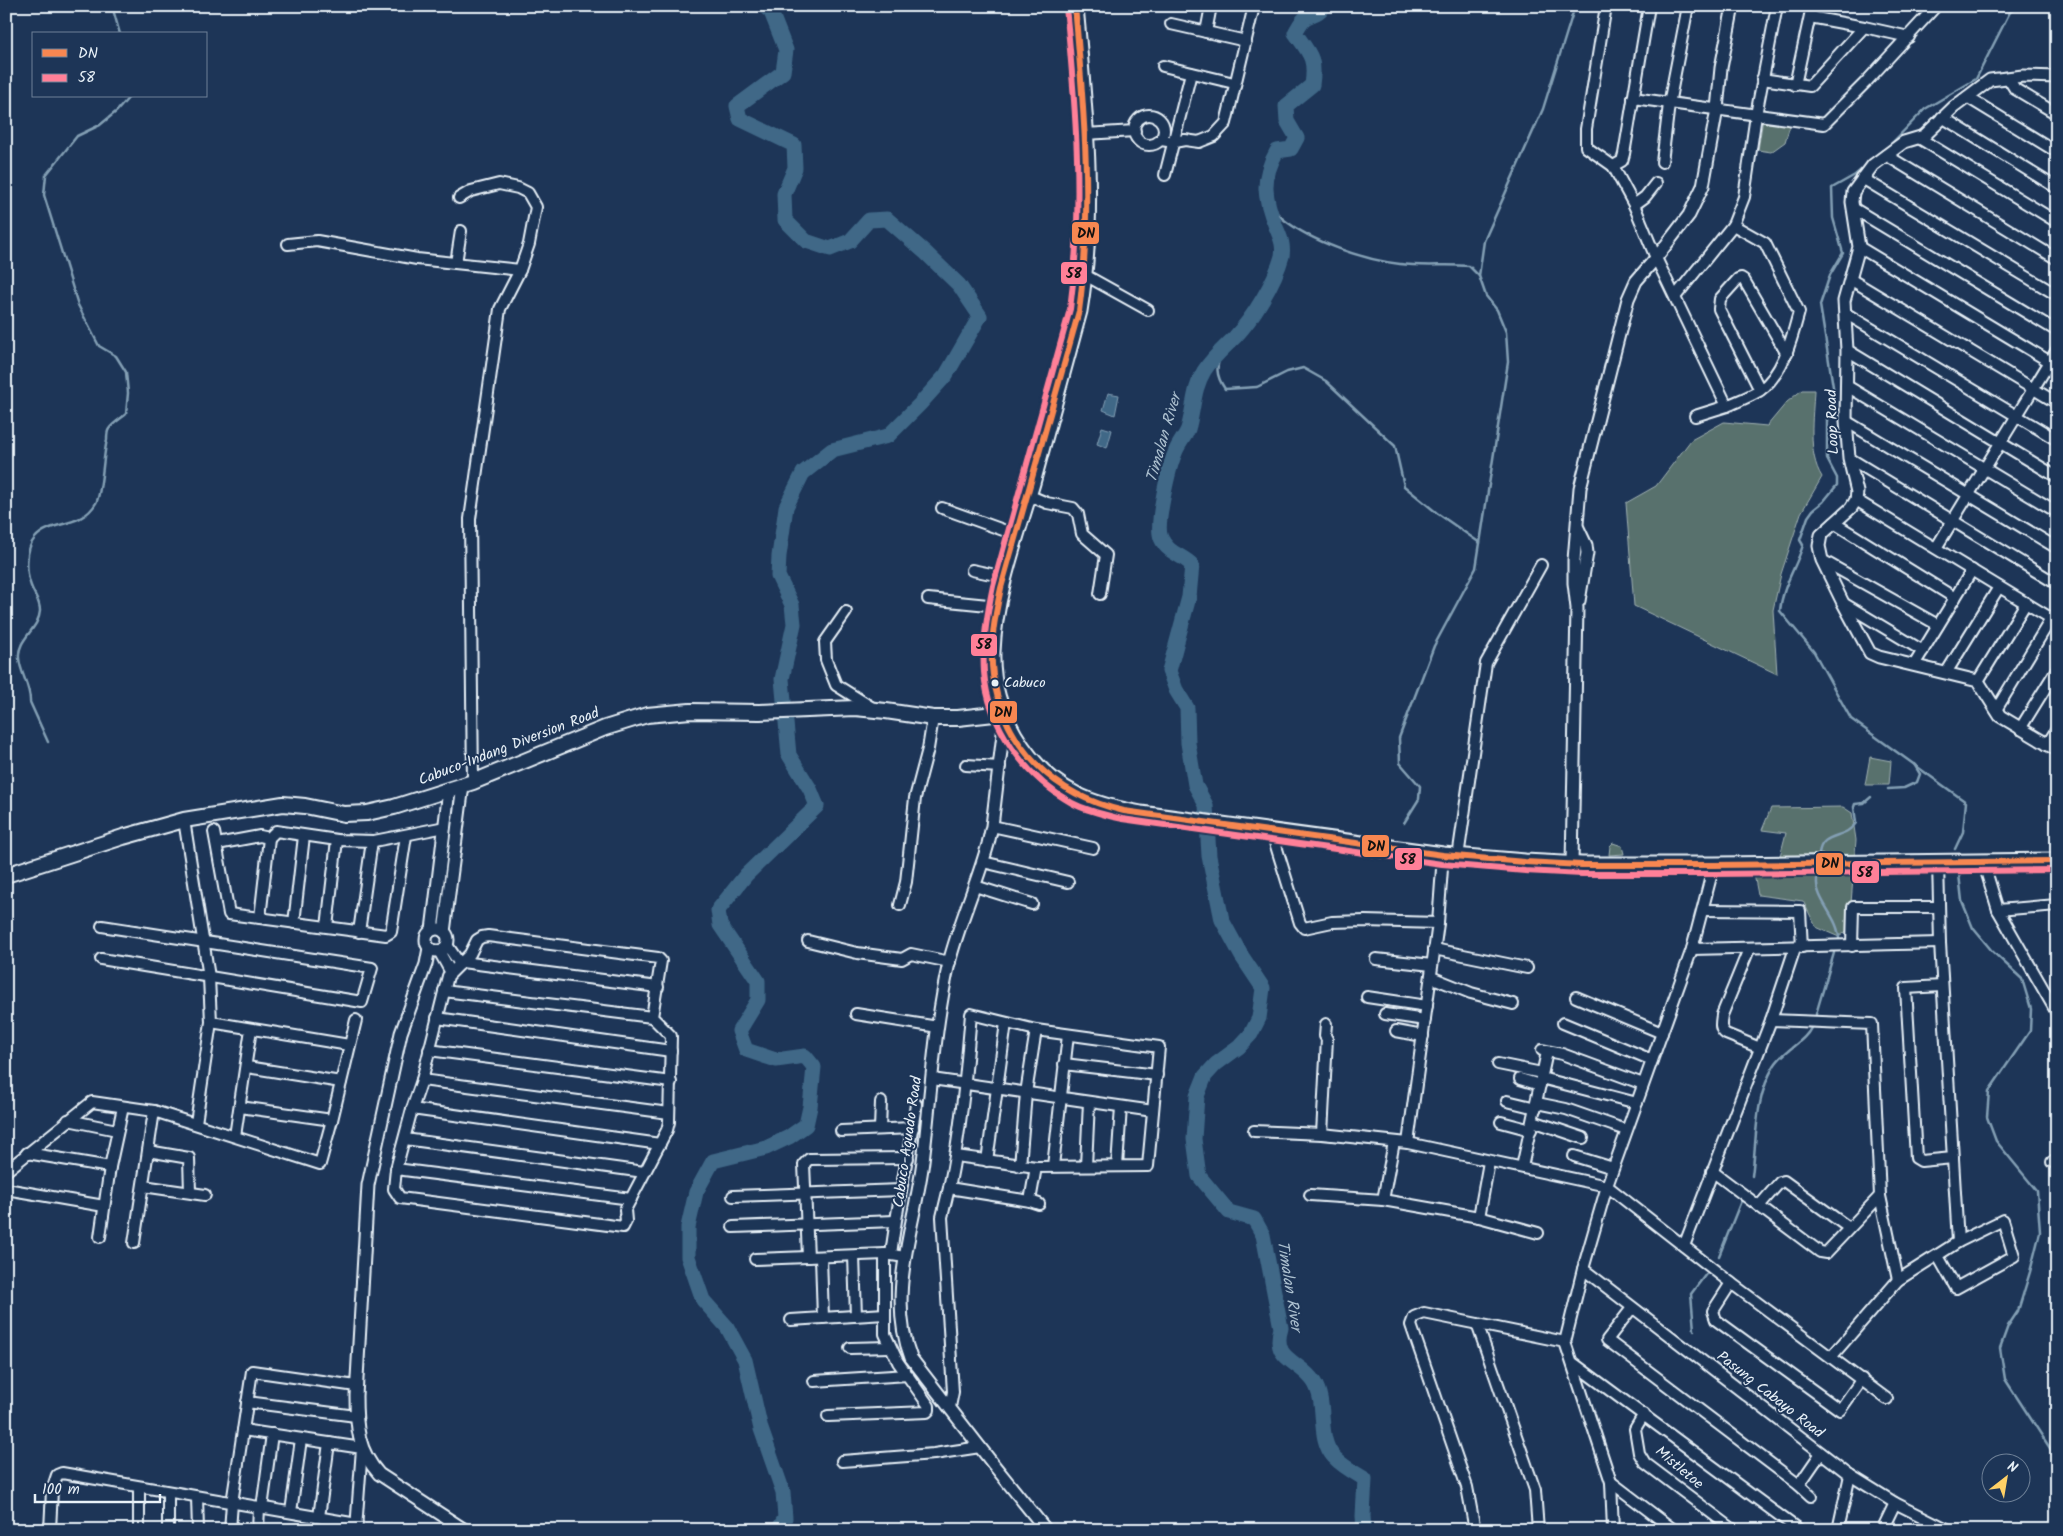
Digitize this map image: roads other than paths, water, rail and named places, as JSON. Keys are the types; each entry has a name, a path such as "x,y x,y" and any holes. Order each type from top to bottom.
{"main road":[{"path":"1076,6 1087,182 1085,275 1079,311 998,606 992,663 995,685 1004,715 1020,743 1050,777 1076,795 1096,804 1119,810 1199,823 1450,856 1572,864 2057,861"},
{"name":"Cabuco-Indang Diversion Road","path":"6,875 122,837 184,820 283,804 305,806 344,814 367,813 394,807 468,783 605,728 638,717 658,713 874,709 933,718 1004,715"}],"street":[{"path":"1206,32 1211,6"},
{"path":"1175,137 1161,140 1153,145 1143,144 1139,141 1134,131 1136,123 1147,116 1159,119 1164,128 1175,137 1185,140 1199,142 1214,136 1226,123 1254,6"},
{"path":"1606,6 1585,143 1588,150 1613,166 1634,205 1656,258 1727,406"},
{"path":"1613,166 1622,161 1649,6"},
{"path":"1662,162 1670,104 1688,6"},
{"path":"1572,864 1578,608 1587,552 1586,544 1578,528 1580,488 1628,299 1636,281 1689,215 1704,186 1717,109 1721,68 1733,6"},
{"path":"1675,297 1733,225 1744,197 1762,79 1777,6"},
{"path":"1633,98 1824,124 1909,38 1936,6"},
{"path":"1795,85 1811,12 1909,38"},
{"path":"1172,24 1246,41"},
{"path":"1762,79 1806,87 1815,82 1864,27"},
{"path":"1163,66 1234,84"},
{"path":"1165,175 1191,73"},
{"name":"Loop Road","path":"1856,500 1857,492 1849,458 1846,421 1847,350 1844,301 1858,247 1853,192 1862,178 1886,155 1904,142 1919,138 1927,133 1942,117 1990,80 2022,76 2057,77"},
{"path":"2008,78 2015,89 2057,114"},
{"path":"1967,97 2057,152"},
{"path":"1942,117 2057,188"},
{"path":"1161,140 1164,128"},
{"path":"1085,134 1134,131"},
{"path":"1919,138 2057,222"},
{"path":"1886,155 2057,260"},
{"path":"1862,178 2057,295"},
{"path":"50,1530 52,1490 57,1476 62,1473 319,1517 357,1527 362,1448 356,1416 356,1386 368,1185 402,1033 426,964 447,938 444,932 468,783 470,519 500,309 520,270 530,244 536,208 528,193 518,188 499,184 471,191 459,198"},
{"path":"1634,205 1645,197 1656,184"},
{"path":"1853,208 2057,331"},
{"path":"1695,416 1727,406 1760,390 1776,372 1787,354 1800,312 1765,243 1733,225"},
{"path":"456,263 461,231"},
{"path":"288,244 317,241 417,259 520,270"},
{"path":"1858,247 2053,364"},
{"path":"1085,275 1148,310"},
{"path":"1760,390 1719,309 1720,299 1738,279 1744,280 1787,354"},
{"path":"1850,279 2057,403"},
{"path":"1845,313 2057,440"},
{"path":"1847,350 2057,477"},
{"path":"1936,548 2033,389 2053,364 2057,350"},
{"path":"1847,386 2057,512"},
{"path":"1846,421 2057,548"},
{"path":"1849,458 2057,584"},
{"path":"1028,495 1047,503 1073,508 1078,514 1082,534 1106,555 1100,594"},
{"path":"1996,710 2054,620 1856,500 1851,508 1821,535 1819,546 1822,560 1870,653 1879,657 1978,681 1996,710 2000,716 2052,748 2057,729"},
{"path":"942,508 1017,535"},
{"path":"1834,523 1955,598"},
{"path":"1822,560 1938,625"},
{"path":"1408,1144 1438,924 1486,663 1541,565"},
{"path":"972,570 1005,577"},
{"path":"1914,665 1972,570"},
{"path":"1946,673 1999,587"},
{"path":"928,599 998,606"},
{"path":"1843,603 1923,651"},
{"path":"1978,681 2026,603"},
{"path":"846,612 825,642 826,660 836,685 874,709"},
{"path":"2020,729 2057,669"},
{"name":"Cabuco-Aguado Road","path":"1004,715 1000,767 992,826 983,862 950,962 938,1027 923,1164 905,1257 900,1320 904,1341 911,1358 1046,1530"},
{"path":"900,905 906,882 915,798 928,749 933,718"},
{"path":"966,765 1000,767"},
{"path":"449,790 432,930 426,938 437,949 450,971"},
{"path":"184,820 209,977 211,1022 196,1123"},
{"path":"992,826 1093,848"},
{"path":"260,918 269,838 276,831 337,840 372,841 445,827"},
{"path":"214,832 229,914 386,936 391,932 406,836"},
{"path":"1272,832 1300,923 1304,928 1332,922 1365,921 1438,924"},
{"path":"217,844 260,836 269,838"},
{"path":"294,923 304,836"},
{"path":"327,927 337,840"},
{"path":"360,932 372,841"},
{"path":"1983,861 1998,910 2057,1013"},
{"path":"983,862 1068,882"},
{"path":"1938,862 1942,986 1958,1242"},
{"path":"1613,1530 1611,1482 1565,1342 1583,1269 1607,1186 1692,949 1714,864"},
{"path":"975,886 1032,904"},
{"path":"1998,910 2057,904"},
{"path":"1852,946 1853,907 1939,907"},
{"path":"1684,1246 1798,947 1800,911 1703,910"},
{"path":"101,960 362,1002 372,968 102,926"},
{"path":"432,930 444,932"},
{"path":"444,991 652,1017 672,1036 667,1130 625,1210 626,1222 623,1227 594,1224 400,1198 394,1189 396,1168 412,1108 422,1080 444,991 450,971 470,954 477,940 482,937 488,936 649,956 658,958 661,961 652,1017"},
{"path":"808,940 857,953 902,959 912,954 950,962"},
{"path":"1692,949 1940,943"},
{"path":"437,949 461,963 658,987"},
{"path":"1434,949 1527,968"},
{"path":"1749,949 1722,1016 1720,1026 1726,1034 1760,1048"},
{"path":"1376,959 1432,965"},
{"path":"1431,977 1471,992 1513,1004"},
{"path":"1942,986 1906,988 1916,1158 1921,1161 1953,1158"},
{"path":"1367,997 1427,1006"},
{"path":"1576,997 1662,1033"},
{"path":"856,1014 938,1027"},
{"path":"950,1407 953,1392 942,1217 956,1156 971,1014 1036,1030 1159,1048 1148,1166 1053,1166 1036,1168 956,1156"},
{"path":"1385,1014 1425,1020"},
{"path":"437,1018 671,1051"},
{"path":"6,1171 92,1102 154,1111 320,1164 356,1020"},
{"path":"1771,1020 1872,1024 1880,1196 1898,1280"},
{"path":"211,1022 349,1045"},
{"path":"987,1161 1006,1022"},
{"path":"1563,1023 1652,1060"},
{"path":"1322,1134 1327,1040 1324,1036 1326,1024"},
{"path":"235,1136 247,1067 251,1029"},
{"path":"1020,1166 1026,1093 1036,1030"},
{"path":"1396,1031 1423,1036"},
{"path":"1053,1166 1068,1035"},
{"path":"429,1050 670,1082"},
{"path":"1522,1167 1536,1106 1544,1050 1562,1054 1643,1084"},
{"path":"1064,1064 1157,1075"},
{"path":"1498,1064 1541,1079 1636,1103"},
{"path":"247,1067 341,1082"},
{"path":"932,1079 1153,1112"},
{"path":"1520,1079 1541,1079"},
{"path":"422,1080 669,1113"},
{"path":"1507,1100 1536,1106 1566,1109 1626,1130"},
{"path":"880,1129 881,1102"},
{"path":"1086,1166 1090,1102"},
{"path":"828,1416 927,1412 929,1406 890,1347 885,1334 884,1314 888,1255 908,1158 916,1104"},
{"path":"240,1106 332,1120"},
{"path":"100,1237 110,1166 123,1107"},
{"path":"1117,1166 1121,1107"},
{"path":"412,1108 660,1144"},
{"path":"134,1242 154,1111"},
{"path":"68,1120 117,1130"},
{"path":"1501,1122 1532,1125 1582,1138"},
{"path":"841,1131 913,1128"},
{"path":"1254,1131 1322,1134 1408,1144 1607,1186 1731,1283 1832,1356 1887,1399"},
{"path":"405,1139 644,1172"},
{"path":"1383,1200 1394,1142"},
{"path":"148,1151 189,1158 190,1192"},
{"path":"28,1153 110,1166"},
{"path":"1574,1156 1613,1168"},
{"path":"808,1257 804,1164 809,1159 908,1158"},
{"path":"1479,1217 1489,1162"},
{"path":"396,1168 631,1199"},
{"path":"950,1188 1034,1202 1036,1168"},
{"path":"1712,1171 1820,1252 1826,1253 1880,1196"},
{"path":"1760,1206 1780,1182 1784,1181 1849,1228"},
{"path":"143,1186 204,1195"},
{"path":"6,1189 104,1206"},
{"path":"733,1196 901,1190"},
{"path":"1310,1195 1383,1200 1479,1217 1538,1233"},
{"path":"1832,1356 1898,1280 1958,1242 2003,1220 2014,1256 1956,1288 1938,1256"},
{"path":"733,1227 895,1221"},
{"path":"755,1259 888,1255 905,1257"},
{"path":"854,1256 856,1316"},
{"path":"821,1257 823,1318"},
{"name":"Pasung Cabayo Road","path":"1583,1269 1850,1475 1895,1503 1949,1530"},
{"path":"1731,1283 1713,1311 1716,1320 1840,1410 1862,1379"},
{"path":"1632,1308 1607,1340 1811,1496"},
{"path":"1475,1530 1467,1487 1411,1325 1414,1317 1424,1313 1565,1342"},
{"path":"790,1320 884,1314"},
{"path":"1477,1324 1535,1490 1538,1530"},
{"path":"850,1348 890,1347"},
{"path":"1573,1362 1644,1414 1787,1526 1799,1530"},
{"path":"230,1530 232,1502 252,1371 356,1386"},
{"path":"814,1381 908,1375"},
{"path":"247,1402 356,1416"},
{"name":"Mistletoe","path":"1644,1414 1635,1429 1639,1453 1645,1463 1734,1530"},
{"path":"243,1430 362,1448"},
{"path":"258,1530 272,1434"},
{"path":"291,1512 302,1439"},
{"path":"319,1517 330,1443"},
{"path":"842,1461 934,1454 980,1447"},
{"path":"362,1448 369,1463 379,1474 465,1530"},
{"path":"1799,1485 1821,1453"},
{"path":"1838,1530 1850,1475"},
{"path":"1611,1482 1674,1530"},
{"path":"139,1487 139,1530"},
{"path":"168,1492 168,1530"},
{"path":"198,1497 198,1530"},
{"path":"1882,1530 1895,1503"}],"water":[{"path":"1108,393 1119,395 1115,415 1103,410"},
{"path":"1102,427 1112,430 1107,448 1097,444"}],"waterway":[{"path":"112,6 119,32"},
{"path":"764,6 771,12 786,50 783,72 737,106 740,119 794,145 795,168 784,194 785,220 806,241 830,249 850,241 869,220 887,219 959,285 980,316 946,375 888,436 832,450 803,473 786,507 778,576 792,605 794,624 782,679 789,755 810,789 817,806 746,875 718,910 720,925 758,981 758,1000 739,1031 746,1050 776,1060 805,1056 814,1067 810,1107 806,1125 789,1137 766,1148 713,1161 696,1192 688,1227 688,1257 703,1300 727,1327 745,1360 761,1429 783,1492 785,1518 778,1530"},
{"name":"Timalan River","path":"1324,6 1318,12 1303,20 1295,33 1311,57 1313,68 1312,85 1286,106 1287,121 1297,138 1291,149 1277,151 1266,180 1269,207 1281,241 1282,256 1279,266 1256,310 1235,337 1211,361 1200,378 1188,429 1176,450 1169,470 1161,509 1160,531 1161,538 1168,548 1192,565 1189,597 1169,671 1176,690 1187,708 1188,743 1195,785 1206,805 1209,856 1222,920 1241,955 1263,988 1259,1018 1251,1034 1239,1047 1216,1064 1205,1076 1197,1096 1194,1139 1199,1176 1229,1212 1254,1219 1263,1235 1281,1328 1280,1347 1283,1354 1302,1369 1314,1382 1320,1400 1325,1440 1334,1457 1365,1479 1364,1530"},
{"path":"1480,543 1508,362 1506,332 1497,310 1486,296 1479,276 1484,241 1543,109 1575,6"},
{"path":"1887,148 1925,109 1976,79 2010,12 2018,6"},
{"path":"48,742 30,702 29,691 19,658 21,645 36,623 40,611 28,575 27,561 29,548 41,532 82,517 96,503 100,491 108,431 126,414 128,393 126,372 116,356 99,346 78,305 44,195 46,175 77,136 100,125 117,111 128,98"},
{"path":"1868,164 1855,175 1832,188 1833,218 1843,253 1830,275 1820,305 1834,393 1827,418 1827,459 1837,478 1837,485 1808,517 1800,540 1803,545 1783,594 1780,611 1814,652 1851,719 1966,802 1963,832 1955,849"},
{"path":"1267,203 1283,219 1295,227 1339,249 1371,259 1400,264 1469,266 1479,276"},
{"path":"1222,348 1218,374 1225,389 1257,387 1287,372 1303,368 1326,381 1395,446 1404,486 1437,513 1480,543 1476,568 1434,646 1399,738 1400,763 1420,786 1419,799 1404,823"},
{"path":"1888,789 1904,788 1917,782 1920,774 1914,764"},
{"path":"1819,854 1824,842 1846,832 1856,823 1855,804 1864,803 1871,797"},
{"path":"1959,874 1962,901 1973,928 1992,951 2022,979 2031,1009 2030,1031 1989,1091 1987,1117 1996,1141 2037,1191 2040,1232 2018,1311 2008,1326 2000,1348 2005,1379 2057,1459"},
{"path":"1817,879 1817,887 1835,923 1839,939"},
{"path":"1816,1014 1834,953"},
{"path":"1752,1176 1757,1120 1768,1079 1778,1060 1804,1038 1811,1028"},
{"path":"1719,1256 1741,1201"},
{"path":"1694,1330 1691,1294 1706,1274"},
{"path":"2053,1530 2057,1518"}],"place":[{"name":"Cabuco","path":"995,683"}]}
